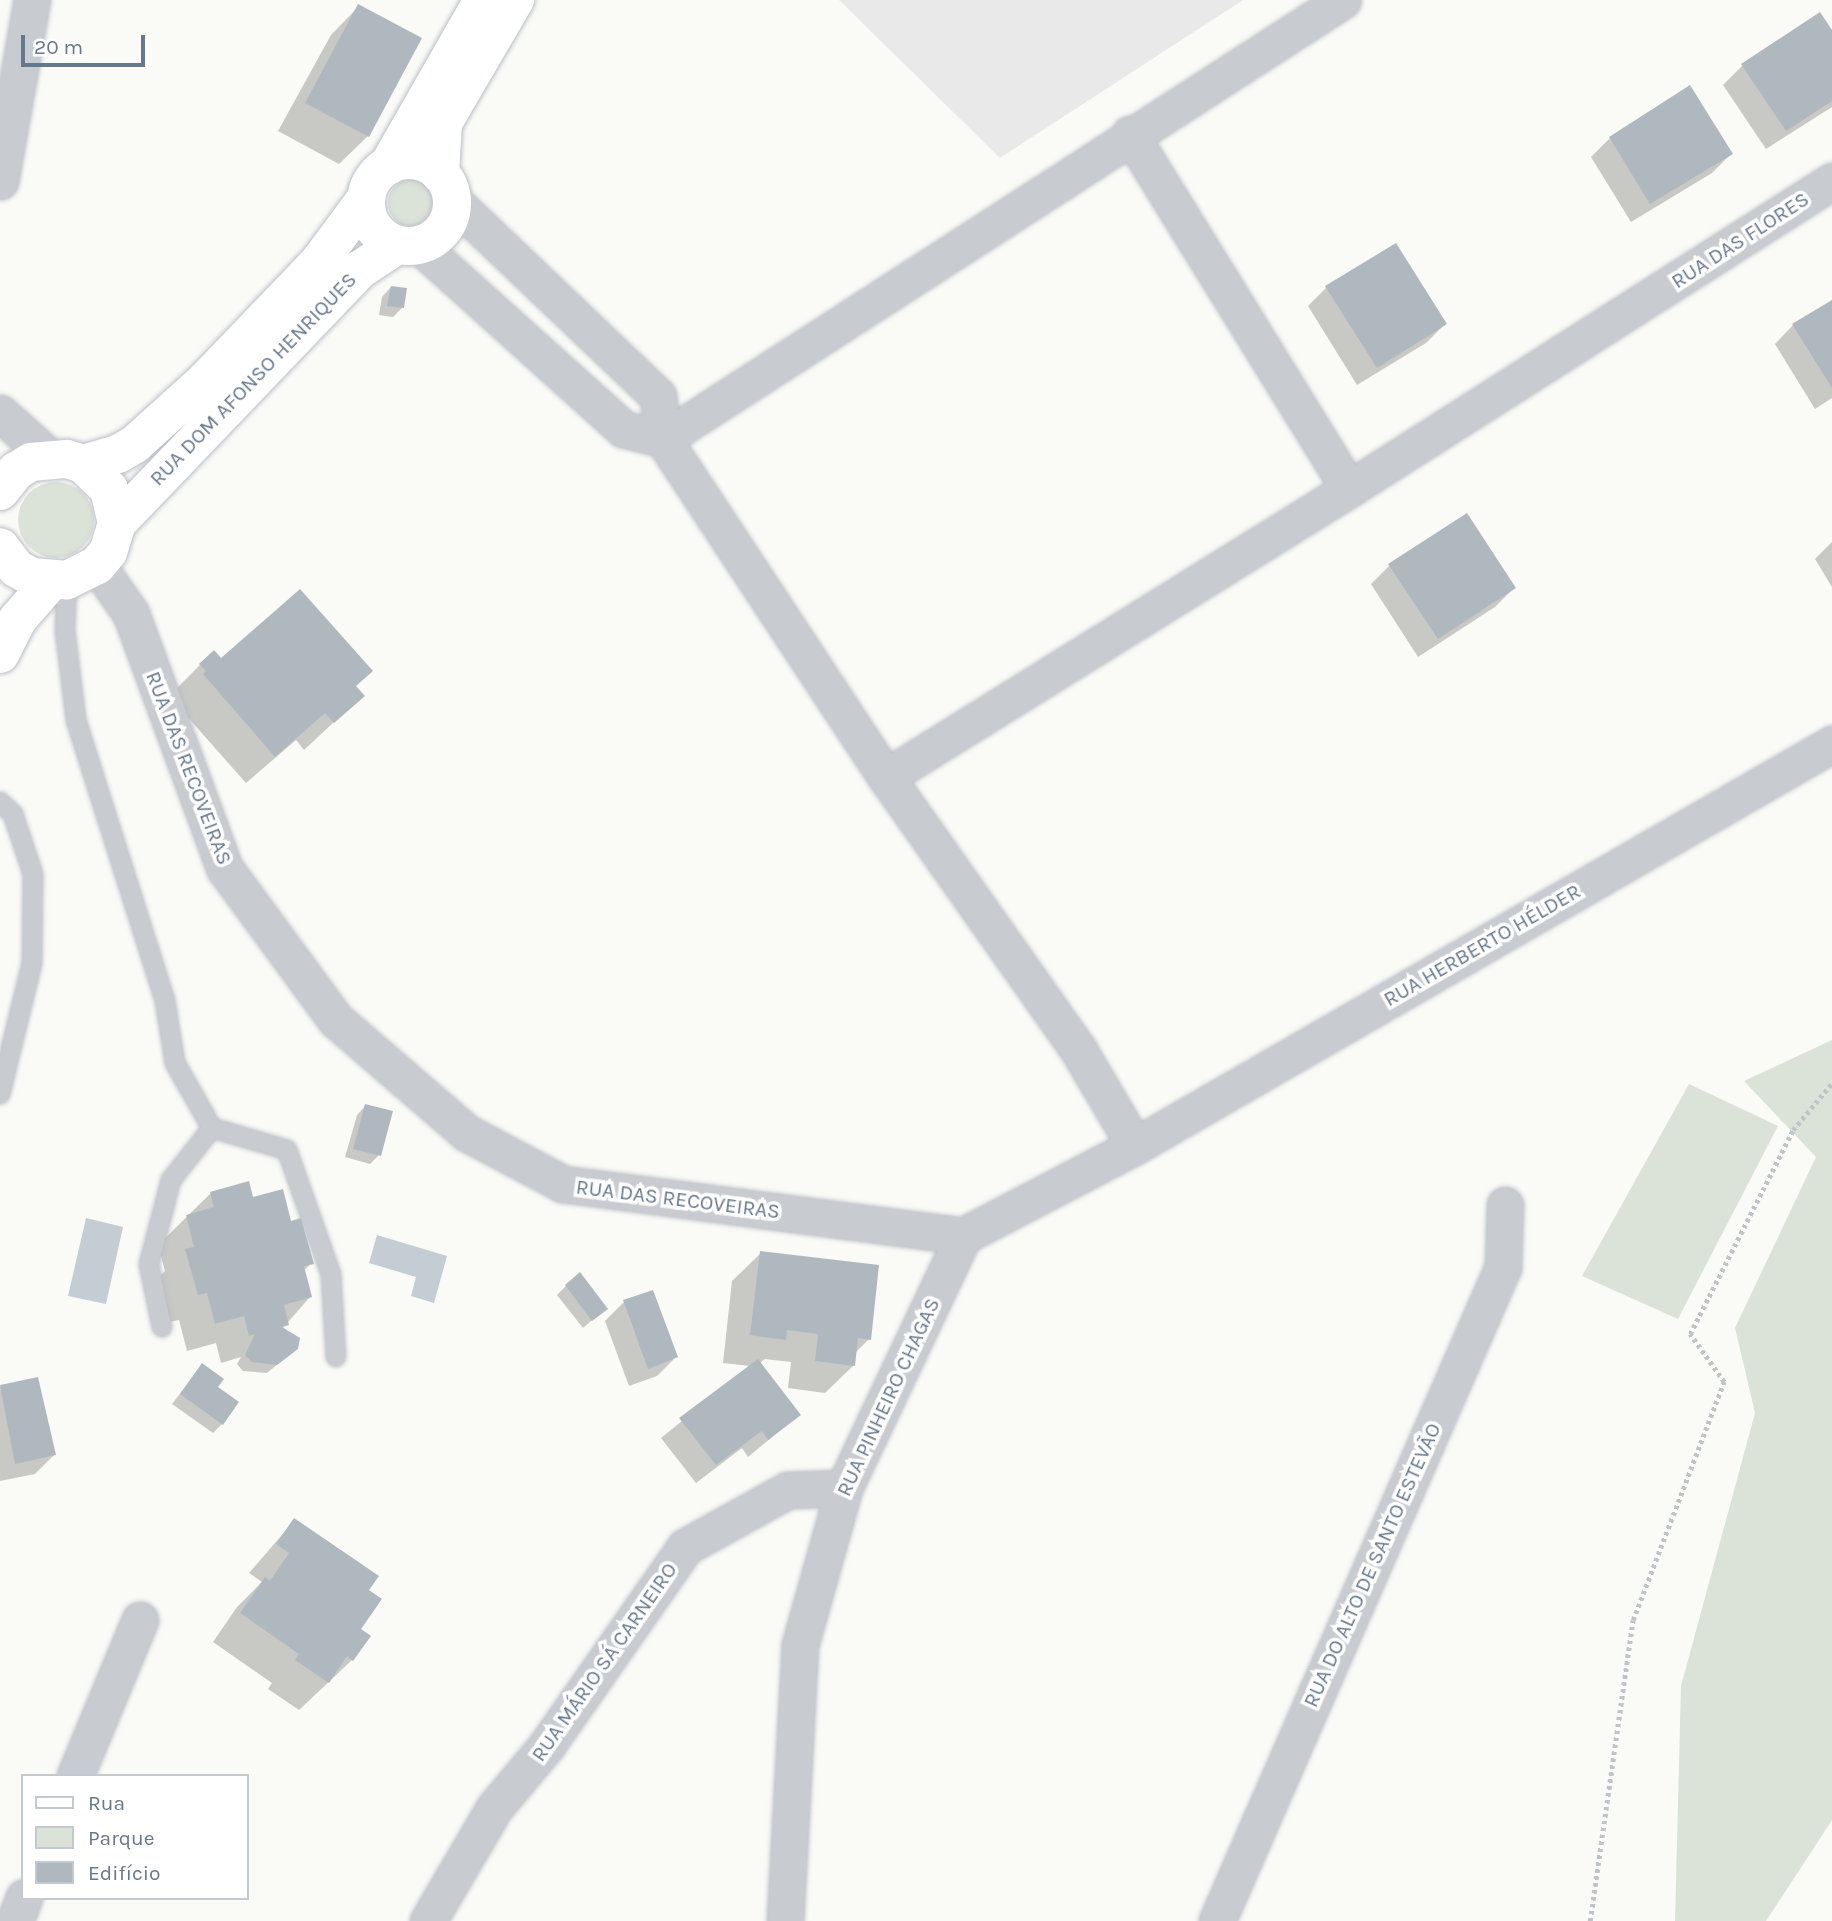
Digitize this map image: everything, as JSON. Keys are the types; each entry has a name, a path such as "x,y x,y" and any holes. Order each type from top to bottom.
{"main road":[{"name":"RUA DOM AFONSO HENRIQUES","path":"0,491 16,471 118,454 135,444 205,381 319,262 365,200 376,174 388,166 483,0"},
{"name":"RUA DOM AFONSO HENRIQUES","path":"0,654 18,619 72,575 108,552 117,523 361,269 408,245 440,233 446,187 443,123 515,0"},
{"path":"388,166 415,160 446,187"},
{"path":"365,200 373,229 408,245"},
{"path":"66,461 109,489 117,523"},
{"path":"0,547 16,568 72,575"}],"street":[{"path":"0,181 32,0"},
{"path":"408,245 623,429 663,439 1130,134 1343,0"},
{"path":"1130,134 1349,489"},
{"name":"RUA DAS FLORES","path":"886,777 1349,489 1832,181"},
{"path":"446,187 658,397 663,439 886,777 1079,1051 1135,1146 963,1236"},
{"path":"0,413 66,461"},
{"name":"RUA DAS RECOVEIRAS","path":"72,575 131,614 225,869 337,1020 467,1133 563,1184 963,1236"},
{"name":"RUA HERBERTO HÉLDER","path":"1135,1146 1831,745"},
{"name":"RUA DO ALTO DE SANTO ESTEVÃO","path":"1217,1921 1503,1266 1505,1205"},
{"name":"RUA PINHEIRO CHAGAS","path":"785,1921 800,1645 844,1488 963,1236"},
{"name":"RUA MÁRIO SÁ CARNEIRO","path":"428,1921 495,1807 547,1745 685,1547 788,1490 844,1488"},
{"path":"76,1774 141,1620"},
{"path":"15,1921 23,1900"}],"lane":[{"path":"72,575 65,630 76,720 165,1001 175,1063 212,1128 287,1150 331,1274 336,1357"},
{"path":"0,802 13,814 33,874 32,963 0,1094"},
{"path":"162,1326 149,1264 171,1180 212,1128"}],"path":[{"path":"1590,1921 1633,1620 1724,1382 1690,1334 1793,1130 1832,1083"}],"shaded area":[{"path":"839,0 1243,0 1000,158"},
{"path":"86,1218 123,1227 106,1304 68,1296"},
{"path":"377,1235 447,1256 434,1303 411,1296 416,1277 369,1263"}],"green space":[{"path":"412,179 429,186 436,203 429,220 412,227 395,220 388,203 395,186"},
{"path":"56,482 71,485 83,493 91,505 94,520 91,535 83,547 71,555 56,558 41,555 29,547 21,535 18,520 21,505 29,493 41,485"},
{"path":"1832,1040 1832,1820 1766,1921 1675,1921 1681,1686 1755,1413 1735,1328 1816,1157 1744,1081"},
{"path":"1689,1084 1778,1126 1678,1319 1582,1276"}],"building":[{"path":"358,4 422,38 369,137 305,103"},
{"path":"1820,12 1832,30 1832,101 1786,131 1741,64"},
{"path":"1690,85 1733,154 1650,204 1609,137"},
{"path":"1396,243 1447,324 1377,368 1325,286"},
{"path":"391,286 407,288 404,308 387,306"},
{"path":"1832,300 1832,388 1792,324"},
{"path":"1467,513 1516,588 1438,639 1388,564"},
{"path":"300,589 373,671 356,686 365,696 334,723 325,713 275,757 203,674 206,671 199,664 214,650 221,658"},
{"path":"365,1104 393,1111 381,1156 353,1149"},
{"path":"249,1181 253,1197 283,1189 291,1221 301,1218 314,1264 304,1266 312,1297 284,1305 289,1325 282,1327 300,1338 298,1349 277,1365 252,1362 245,1355 255,1334 249,1336 244,1316 215,1324 207,1293 198,1295 185,1249 194,1247 186,1215 214,1207 210,1192"},
{"path":"760,1251 879,1265 871,1340 858,1338 855,1366 815,1361 818,1334 787,1330 786,1340 750,1335"},
{"path":"580,1272 608,1309 592,1321 565,1285"},
{"path":"653,1290 678,1357 648,1369 623,1300"},
{"path":"758,1359 801,1415 768,1440 762,1431 716,1465 679,1418"},
{"path":"202,1363 224,1379 218,1387 239,1402 223,1425 180,1394"},
{"path":"38,1377 56,1455 15,1464 0,1385"},
{"path":"294,1518 379,1576 369,1590 382,1599 361,1629 371,1636 353,1661 347,1656 329,1683 295,1660 299,1654 240,1613 265,1577 270,1581 289,1553 276,1544"}]}
